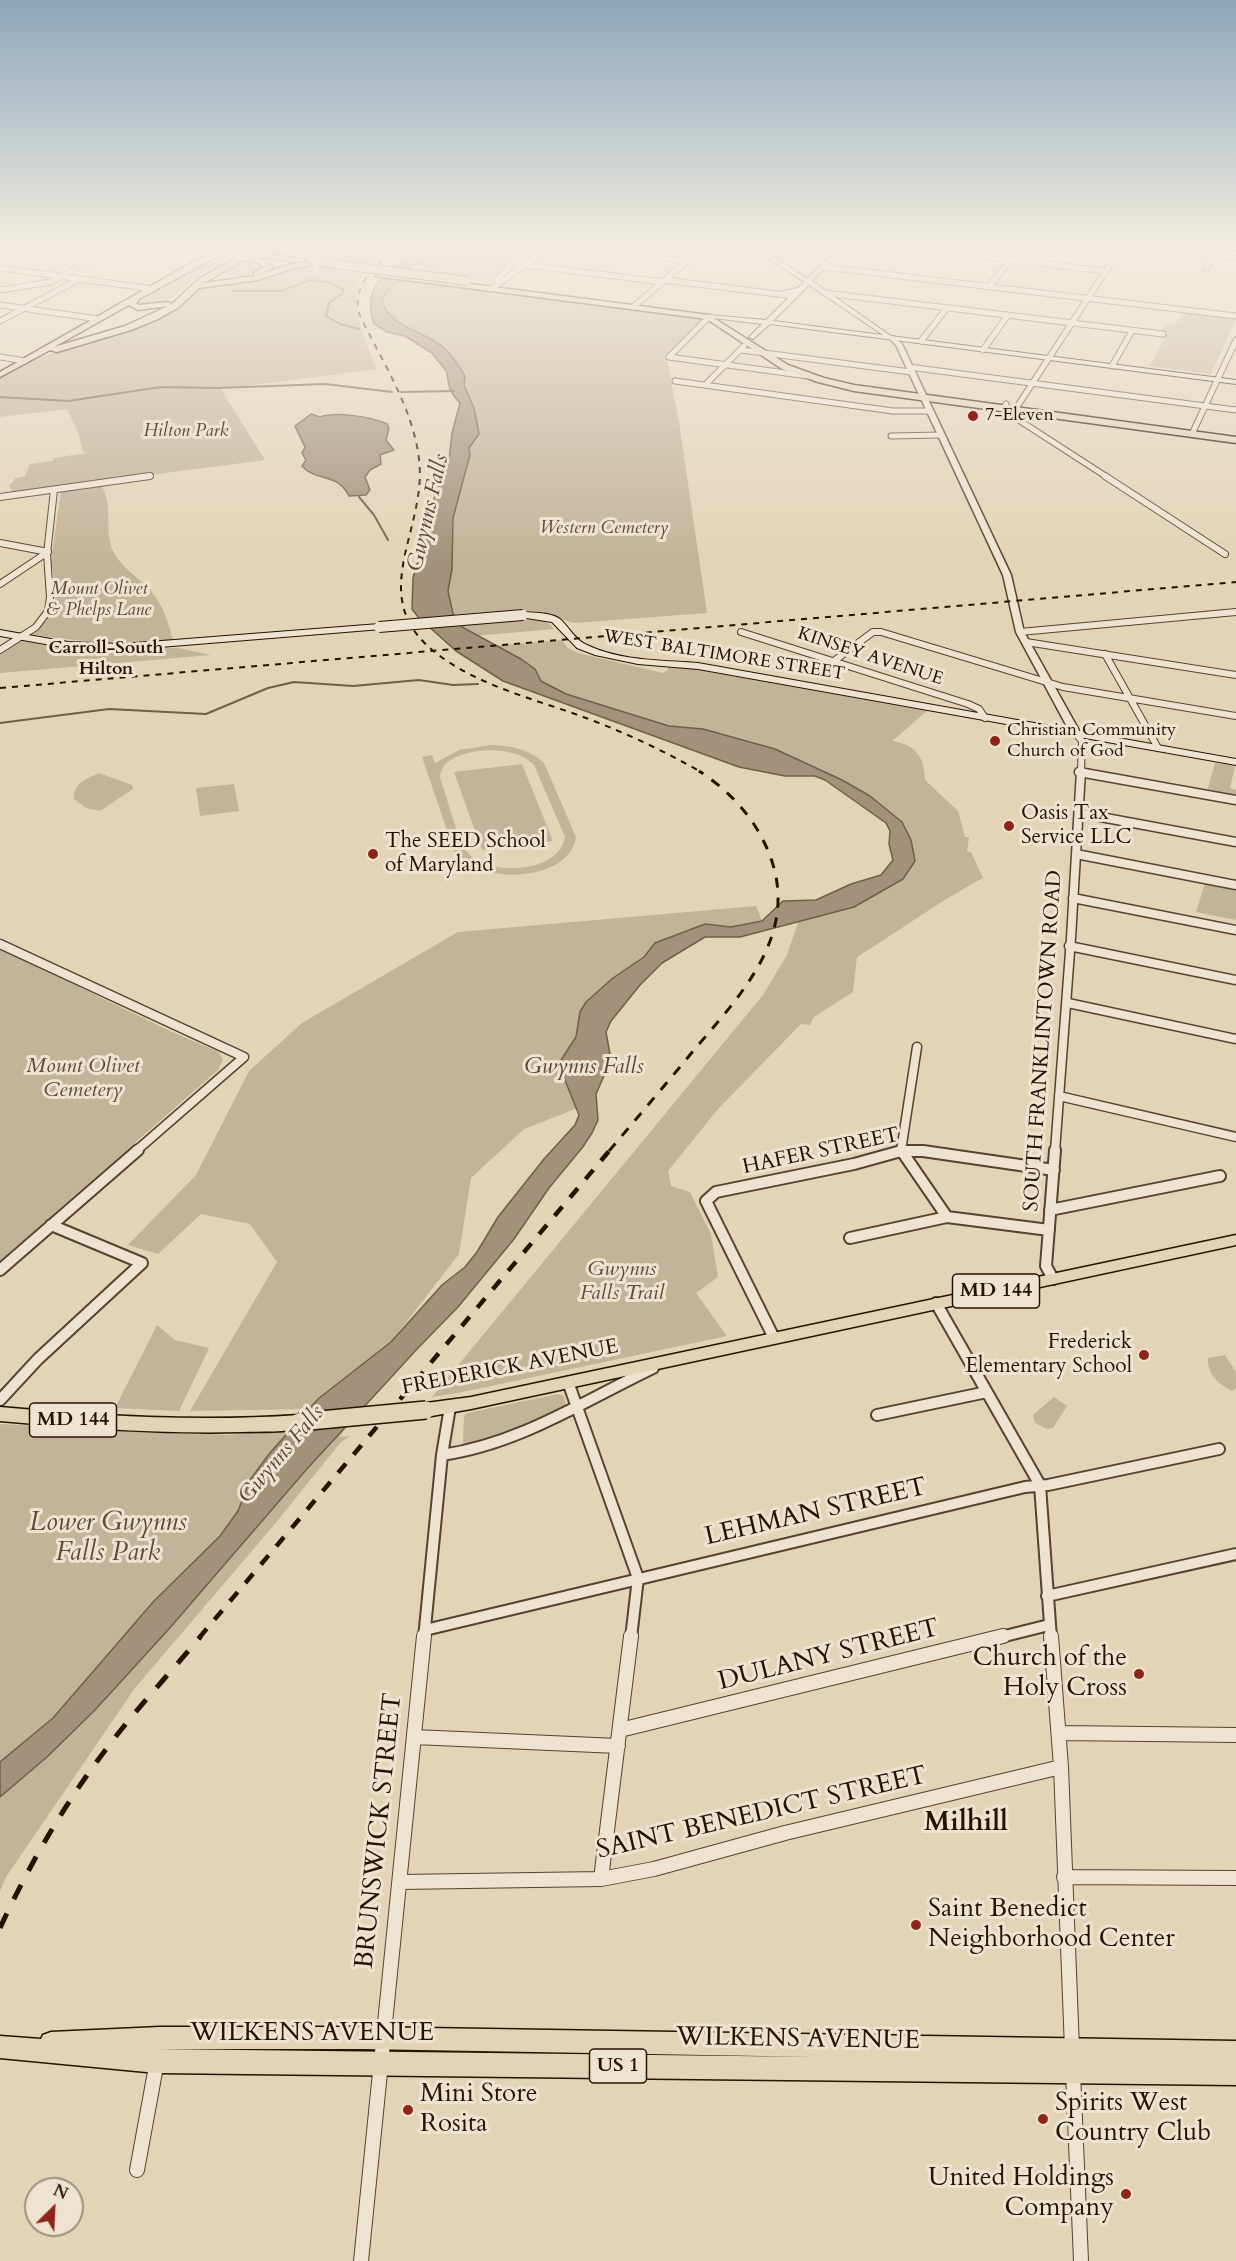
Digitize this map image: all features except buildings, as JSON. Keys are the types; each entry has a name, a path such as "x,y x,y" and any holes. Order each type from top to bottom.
{"main road":[{"path":"0,375 41,352"},
{"path":"28,359 49,352"},
{"path":"762,352 785,367 808,376 854,388 1193,431 1236,434"},
{"path":"773,352 796,365 829,377 922,395"},
{"path":"995,352 1236,382"},
{"path":"1193,431 1236,440"},
{"name":"WEST BALTIMORE STREET","path":"0,633 68,645 123,647 524,615 540,616 555,620 580,646 610,656 698,666 1236,762"},
{"name":"FREDERICK AVENUE","path":"0,1414 79,1420 269,1425 450,1407 1236,1240"},
{"name":"WILKENS AVENUE","path":"0,2046 160,2037 383,2038 1072,2061 1236,2073"},
{"name":"WILKENS AVENUE","path":"0,2046 157,2061 1072,2061 1236,2052"}],"street":[{"path":"674,352 669,357 808,376"},
{"path":"705,386 739,352"},
{"path":"757,352 1033,383 1236,410"},
{"path":"902,352 1009,580 1020,632 1076,734"},
{"path":"1016,408 1053,352"},
{"path":"1112,366 1120,352"},
{"path":"1193,431 1233,352"},
{"path":"0,357 28,359"},
{"path":"675,381 893,411 929,411"},
{"path":"1004,406 1225,554"},
{"path":"891,436 940,435"},
{"path":"0,497 150,477"},
{"path":"0,650 39,624 47,614 51,594 46,566 54,519 54,490"},
{"path":"0,543 48,552"},
{"path":"0,584 48,552"},
{"path":"1020,632 1236,612"},
{"path":"834,661 877,631 1063,687 1236,716"},
{"name":"KINSEY AVENUE","path":"741,632 968,704 979,709 985,718"},
{"path":"1026,642 1236,675"},
{"path":"1105,654 1158,748"},
{"name":"SOUTH FRANKLINTOWN ROAD","path":"1053,1279 1046,1266 1068,1003 1069,946 1079,813 1082,741 1076,734"},
{"path":"1079,772 1236,800"},
{"path":"1079,813 1236,842"},
{"path":"1076,854 1236,885"},
{"path":"1073,898 1236,930"},
{"path":"0,944 244,1057 0,1270"},
{"path":"1069,946 1236,980"},
{"path":"1068,1003 1236,1039"},
{"path":"917,1047 901,1151 947,1217"},
{"path":"1059,1096 1236,1137"},
{"name":"HAFER STREET","path":"774,1338 743,1281 706,1201 716,1192 854,1164 901,1151 923,1151 1054,1170"},
{"path":"1050,1210 1220,1176"},
{"path":"850,1238 947,1217 1048,1230"},
{"path":"0,1400 38,1359 142,1263 51,1225"},
{"path":"936,1303 1040,1485 1061,1767 1081,2261"},
{"name":"FREDERICK AVENUE","path":"442,1455 508,1440 577,1408 619,1383 669,1360"},
{"path":"568,1382 638,1578 601,1879"},
{"path":"877,1415 987,1392"},
{"name":"BRUNSWICK STREET","path":"361,2261 442,1455 450,1407"},
{"name":"LEHMAN STREET","path":"425,1630 1040,1485 1219,1449"},
{"path":"1047,1596 1236,1554"},
{"name":"DULANY STREET","path":"620,1730 1049,1625"},
{"path":"1059,1733 1236,1735"},
{"path":"414,1737 618,1746"},
{"name":"SAINT BENEDICT STREET","path":"400,1882 601,1879 654,1869 785,1833 1061,1767"},
{"path":"1064,1877 1236,1878"},
{"path":"137,2170 157,2061"}],"green space":[{"name":"Hilton Park","path":"58,352 370,352 377,369 221,389 265,460 13,493 9,486 16,478 25,476 30,464 87,453 83,452 78,432 67,409 0,417 0,378 37,358"},
{"name":"Western Cemetery","path":"437,352 670,352 664,357 667,359 679,422 707,613 574,623 548,614 525,611 433,617 466,422 451,367"},
{"path":"1158,352 1221,352 1211,374 1150,366"},
{"name":"Mount Olivet & Phelps Lane","path":"101,484 106,495 112,549 124,566 145,585 159,602 173,641 102,642 31,634 47,620 55,601 56,588 51,562 61,490"},
{"path":"529,619 547,623 554,629 451,638 443,626"},
{"name":"Gwynns Falls Trail","path":"562,640 568,648 578,653 663,673 668,670 668,667 682,667 927,711 892,741 908,746 918,753 923,765 925,780 958,811 965,837 969,837 967,852 971,852 983,878 857,957 853,992 814,1017 810,1025 801,1024 718,1109 668,1171 671,1186 690,1192 711,1234 718,1277 696,1293 727,1336 432,1397 763,995 787,955 799,920 898,867 891,820 812,769 662,730 561,697 480,647"},
{"name":"Mount Olivet & Phelps Lane","path":"21,641 100,650 178,648 211,655 0,673 0,654"},
{"path":"491,745 505,746 526,751 544,763 576,837 570,852 557,864 540,871 521,874 500,874 481,870 465,862 454,851 422,757 432,755 435,763 459,750","holes":["491,750 520,755 534,765 565,837 560,849 537,865 505,868 477,860 467,852 456,828 440,778 442,770 452,759 459,756"]},
{"path":"1215,763 1235,766 1230,788 1236,790 1236,800 1206,795"},
{"path":"522,764 553,841 482,850 454,772"},
{"path":"99,773 132,785 133,789 100,811 86,808 74,799 78,786"},
{"path":"234,784 239,811 200,816 196,788"},
{"path":"1205,883 1236,889 1236,920 1196,912"},
{"path":"756,906 762,921 731,927 721,925 663,940 586,1002 576,1037 561,1060 562,1073 578,1108 524,1129 471,1178 459,1254 391,1342 309,1409 190,1411 277,1262 250,1224 201,1214 158,1254 128,1245 196,1175 249,1071 302,1023 458,932"},
{"name":"Mount Olivet Cemetery","path":"0,949 172,1032 219,1052 223,1060 218,1070 0,1261"},
{"path":"157,1325 175,1340 209,1348 179,1411 115,1408"},
{"path":"1225,1355 1236,1372 1236,1388 1232,1391 1215,1378 1208,1364 1208,1358"},
{"path":"558,1394 564,1396 566,1406 505,1433 467,1445 463,1443 464,1416 467,1413"},
{"path":"1054,1397 1067,1406 1053,1428 1047,1429 1035,1423 1033,1415"},
{"name":"Lower Gwynns Falls Park","path":"0,1424 227,1435 348,1426 339,1437 350,1436 341,1442 274,1525 135,1688 6,1877 0,1891"}],"water":[{"name":"Gwynns Falls","path":"430,352 448,352 465,376 464,385 474,408 479,434 469,448 470,455 453,518 452,569 448,591 453,614 462,627 521,659 535,669 541,681 566,694 669,726 703,729 775,749 842,780 870,796 902,822 911,840 915,861 903,879 854,907 740,937 705,937 662,963 640,985 611,1021 606,1032 611,1060 596,1094 598,1120 592,1133 549,1188 514,1239 458,1307 306,1470 168,1630 95,1710 47,1757 0,1797 0,1762 53,1718 154,1601 220,1536 238,1511 250,1480 269,1454 318,1399 391,1342 442,1285 465,1267 498,1217 544,1159 575,1125 579,1115 562,1073 561,1060 576,1037 580,1012 586,1002 613,978 644,957 655,943 705,924 731,927 762,921 783,901 816,900 851,884 881,875 893,860 889,844 890,831 886,823 825,780 815,776 785,776 739,767 503,681 456,651 418,617 412,609 413,578 427,531 429,512 449,460 452,433 460,403 450,389 447,372"},
{"path":"311,414 320,417 326,415 354,416 387,424 389,428 386,440 394,450 380,455 381,464 370,470 365,477 370,490 366,495 349,496 338,483 314,474 302,466 306,460 302,453 305,447 295,426"}],"waterway":[{"path":"0,397 68,401 161,387 218,388 325,384 392,392"},
{"path":"401,392 454,391"},
{"path":"359,497 374,515 388,540"},
{"path":"412,553 422,559"},
{"path":"0,723 109,709 206,714 268,688 294,682 353,686 419,680 453,685 478,684"}],"railway":[{"path":"378,352 410,421 419,459 419,486 415,513 403,564 401,588 405,611 417,634 434,651"},
{"path":"434,651 1236,582"},
{"path":"0,688 434,651"},
{"path":"434,651 456,667 474,676 511,692 616,730 701,772"},
{"path":"609,1151 732,1004 764,956 774,930 778,903 776,875 765,844 753,822 737,803 699,771"},
{"path":"199,1638 610,1150"},
{"path":"0,1928 36,1856 78,1788 121,1730 201,1636"}],"place":[{"name":"7-Eleven","path":"973,416"},
{"name":"Christian Community Church of God","path":"995,741"},
{"name":"Oasis Tax Service LLC","path":"1009,826"},
{"name":"The SEED School of Maryland","path":"373,854"},
{"name":"Frederick Elementary School","path":"1144,1355"},
{"name":"Church of the Holy Cross","path":"1139,1674"},
{"name":"Saint Benedict Neighborhood Center","path":"916,1925"},
{"name":"Mini Store Rosita","path":"408,2110"},
{"name":"Spirits West Country Club","path":"1043,2119"},
{"name":"United Holdings Company","path":"1126,2194"}],"district":[{"name":"Carroll-South Hilton","path":"106,659"},
{"name":"Milhill","path":"966,1824"}]}
